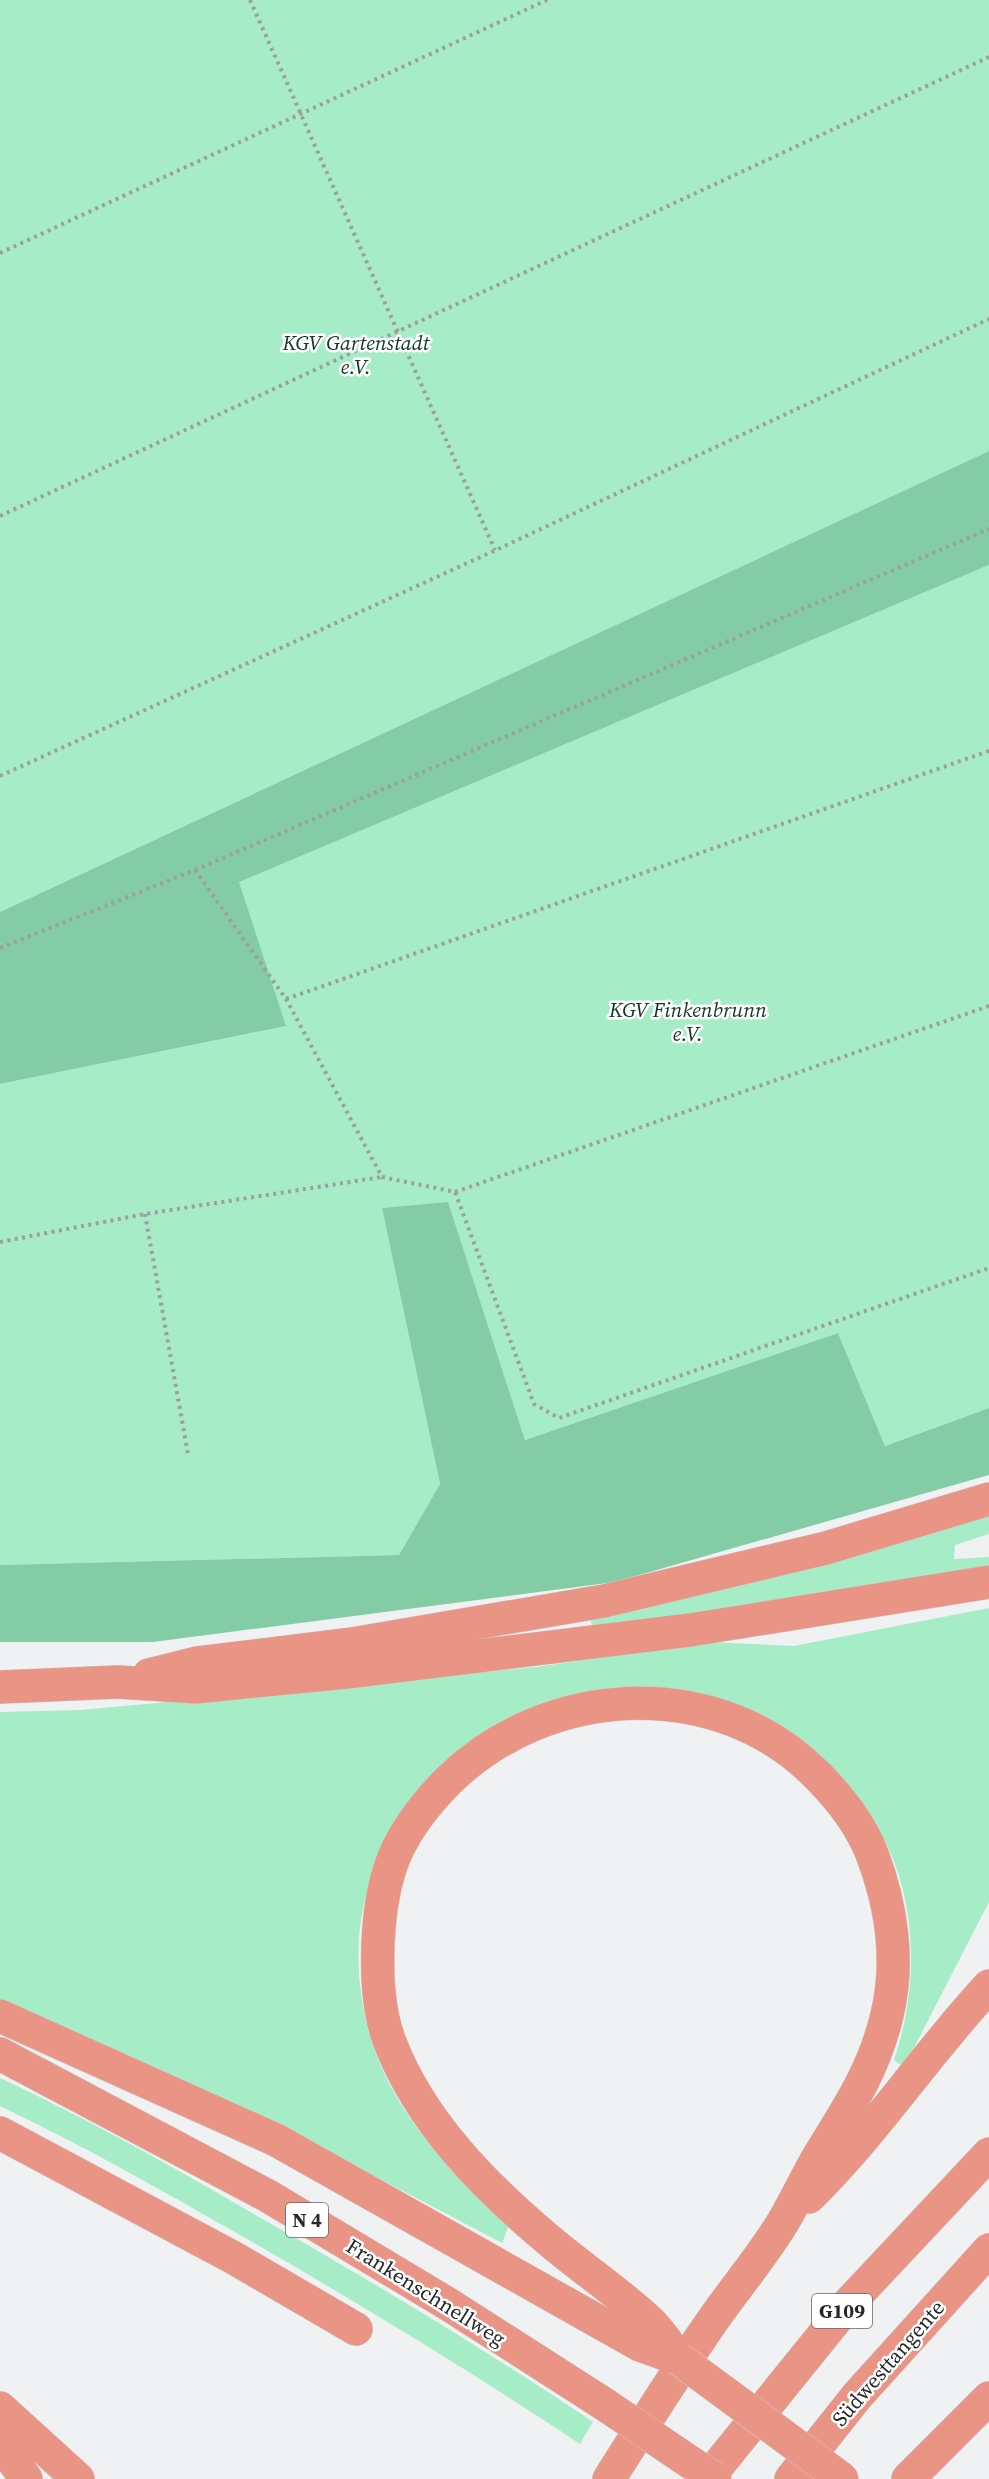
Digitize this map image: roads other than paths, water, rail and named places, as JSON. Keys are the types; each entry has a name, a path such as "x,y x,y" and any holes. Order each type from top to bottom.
{"highway":[{"path":"118,1682 197,1663 268,1656 455,1629 615,1599 826,1548 989,1499"},
{"path":"0,1688 118,1682 196,1687 347,1672 690,1630 989,1582"},
{"path":"609,2479 703,2334 781,2225 864,2083 889,2010 893,1956 891,1922 884,1884 865,1837 841,1802 803,1761 774,1740 736,1721 695,1708 632,1702 596,1705 560,1713 486,1750 436,1793 413,1822 392,1863 379,1912 377,1970 380,2004 388,2038 407,2078 434,2121 478,2174 647,2335 679,2359 842,2479"},
{"path":"781,2225 838,2168 917,2069 989,1986"},
{"path":"0,2016 276,2140 647,2335"},
{"name":"Frankenschnellweg","path":"0,2054 268,2196 448,2304 716,2479"},
{"path":"0,2133 234,2258 356,2329"},
{"name":"G109","path":"707,2479 850,2302 989,2154"},
{"name":"Südwesttangente","path":"791,2479 857,2396 989,2250"},
{"path":"908,2479 936,2448 989,2398"},
{"path":"0,2408 78,2479"},
{"path":"0,2442 26,2479"}],"park label":[{"name":"KGV Gartenstadt e.V.","path":"356,354"},
{"name":"KGV Finkenbrunn e.V.","path":"688,1021"}]}
